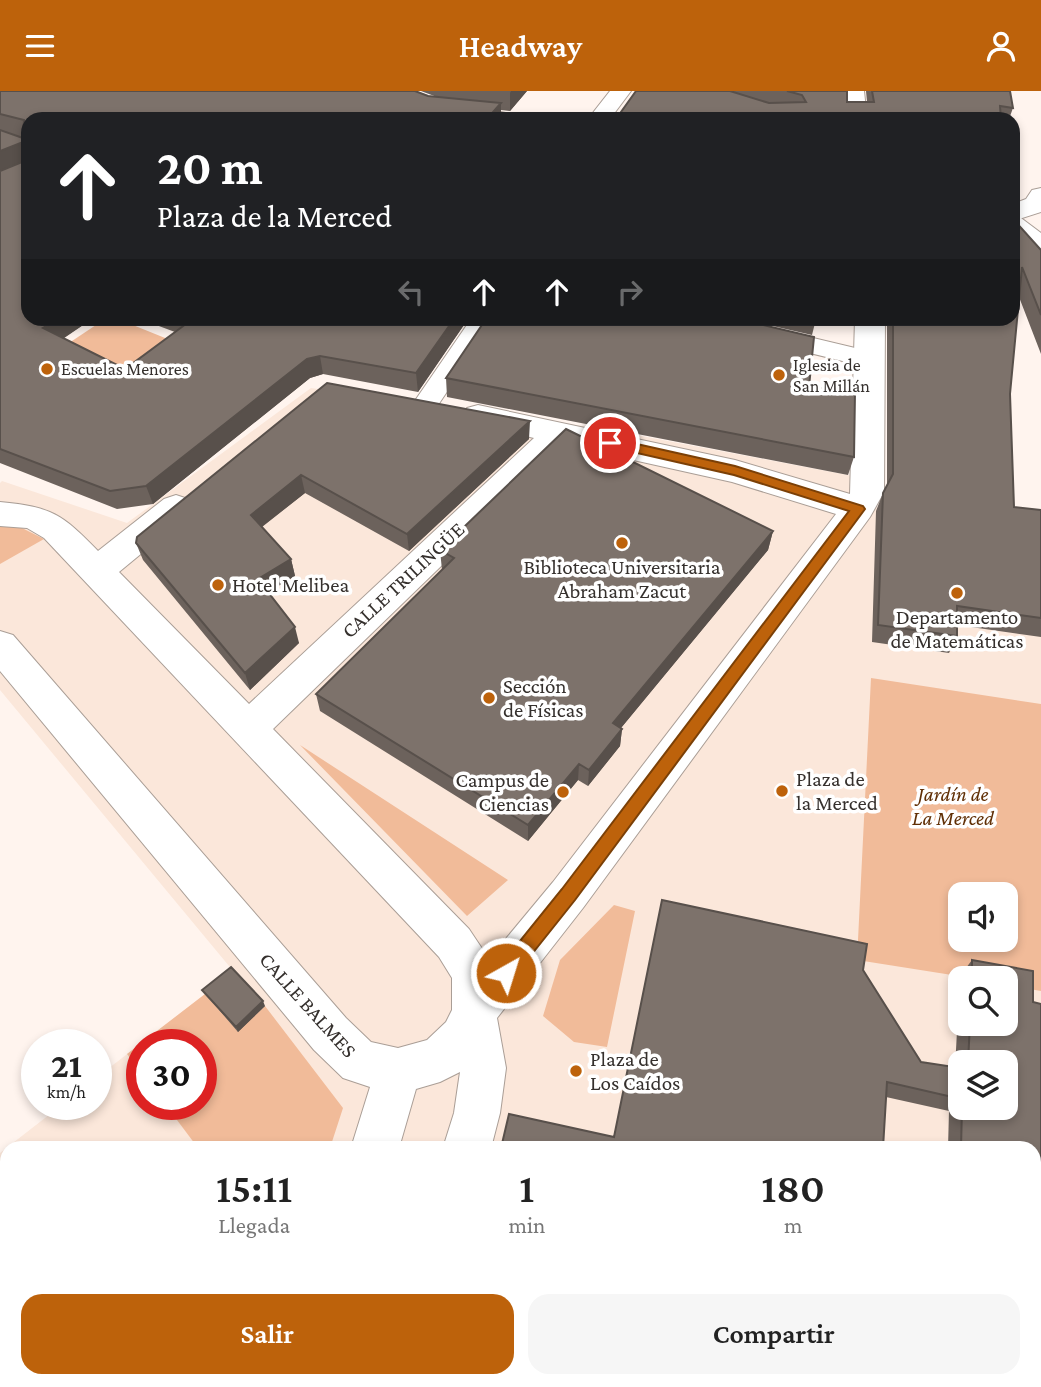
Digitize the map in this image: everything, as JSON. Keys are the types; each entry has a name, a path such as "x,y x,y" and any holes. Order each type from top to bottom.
{"street":[{"path":"604,112 621,91"},
{"path":"854,91 856,112"},
{"path":"399,112 407,96 478,112"},
{"path":"1020,210 1037,204 1041,196"},
{"path":"1020,228 1041,244"},
{"path":"477,326 412,403 561,431 735,471 858,509"},
{"path":"733,326 867,359"},
{"path":"469,1141 477,1113 483,1067 474,1012 568,895 858,509 868,492 867,359 869,326"},
{"name":"CALLE TRILINGÜE","path":"247,730 561,431"},
{"path":"96,571 198,489"},
{"name":"CALLE BALMES","path":"0,514 33,517 56,529 454,943 474,974 474,1012 462,1038 440,1059 398,1071 359,1062 330,1034 0,645"},
{"path":"377,1141 398,1071"}],"shaded area":[{"name":"Campus de Ciencias","path":"311,388 610,430 858,477 877,508 1041,529 1041,1141 15,1141 42,1120 112,1120 112,1066 126,1055 126,1120 217,1120 217,1029 160,1029 234,972 0,690 2,481 127,523"}],"green space":[{"path":"94,326 135,326 175,342 128,377 66,345"},
{"path":"14,524 44,539 0,564 0,525"},
{"name":"Jardín de La Merced","path":"871,678 1041,704 1041,991 1018,987 1018,966 948,966 948,974 857,960"},
{"path":"300,745 508,880 467,916"},
{"path":"614,905 635,911 607,1047 574,1042 543,1016 560,960"},
{"path":"205,994 238,1031 265,1006 343,1108 332,1141 193,1141 177,1120 217,1120 217,1029 160,1029"}],"building":[{"path":"0,91 415,91 428,96 501,103 493,112 21,112 21,119 0,114"},
{"path":"636,91 730,91 769,103 806,102 802,95 787,91 847,91 847,102 874,102 872,91 1010,91 1013,108 1000,106 1000,112 621,112"},
{"path":"0,130 21,137 21,143 0,151"},
{"path":"21,162 21,326 46,326 43,328 125,369 183,326 449,326 416,373 320,356 307,359 146,486 110,491 0,449 0,171"},
{"path":"1020,227 1041,250 1041,315 1022,267 1020,288"},
{"path":"481,326 767,326 814,337 809,387 855,392 854,457 446,378"},
{"path":"893,326 1016,326 1010,394 1014,507 1041,510 1041,618 957,606 957,636 878,625 883,493 893,474"},
{"path":"327,383 530,421 407,534 301,475 251,515 291,559 258,579 295,627 245,673 136,543 137,537"},
{"path":"566,429 773,531 613,723 622,729 589,770 579,764 528,825 316,694 454,558 440,550"},
{"path":"662,900 867,944 863,970 921,1062 948,1066 948,1096 887,1082 883,1141 503,1141 509,1114 614,1137"},
{"path":"972,960 1005,966 972,966"},
{"path":"231,967 263,1001 236,1027 202,990"},
{"path":"1018,968 1033,971 1033,1002 1041,1004 1041,1141 961,1141 962,1120 1018,1120 1018,1050 969,1050 969,1036 1018,1036"}],"place":[{"name":"Escuelas Menores","path":"47,369"},
{"name":"Iglesia de San Millán","path":"779,375"},
{"name":"Biblioteca Universitaria Abraham Zacut","path":"622,543"},
{"name":"Hotel Melibea","path":"218,585"},
{"name":"Departamento de Matemáticas","path":"957,593"},
{"name":"Sección de Físicas","path":"489,698"},
{"name":"Plaza de la Merced","path":"782,791"},
{"name":"Campus de Ciencias","path":"563,792"},
{"name":"Plaza de Los Caídos","path":"576,1071"}],"route":[{"path":"506,973 568,895 858,509 735,471 610,443"}]}
